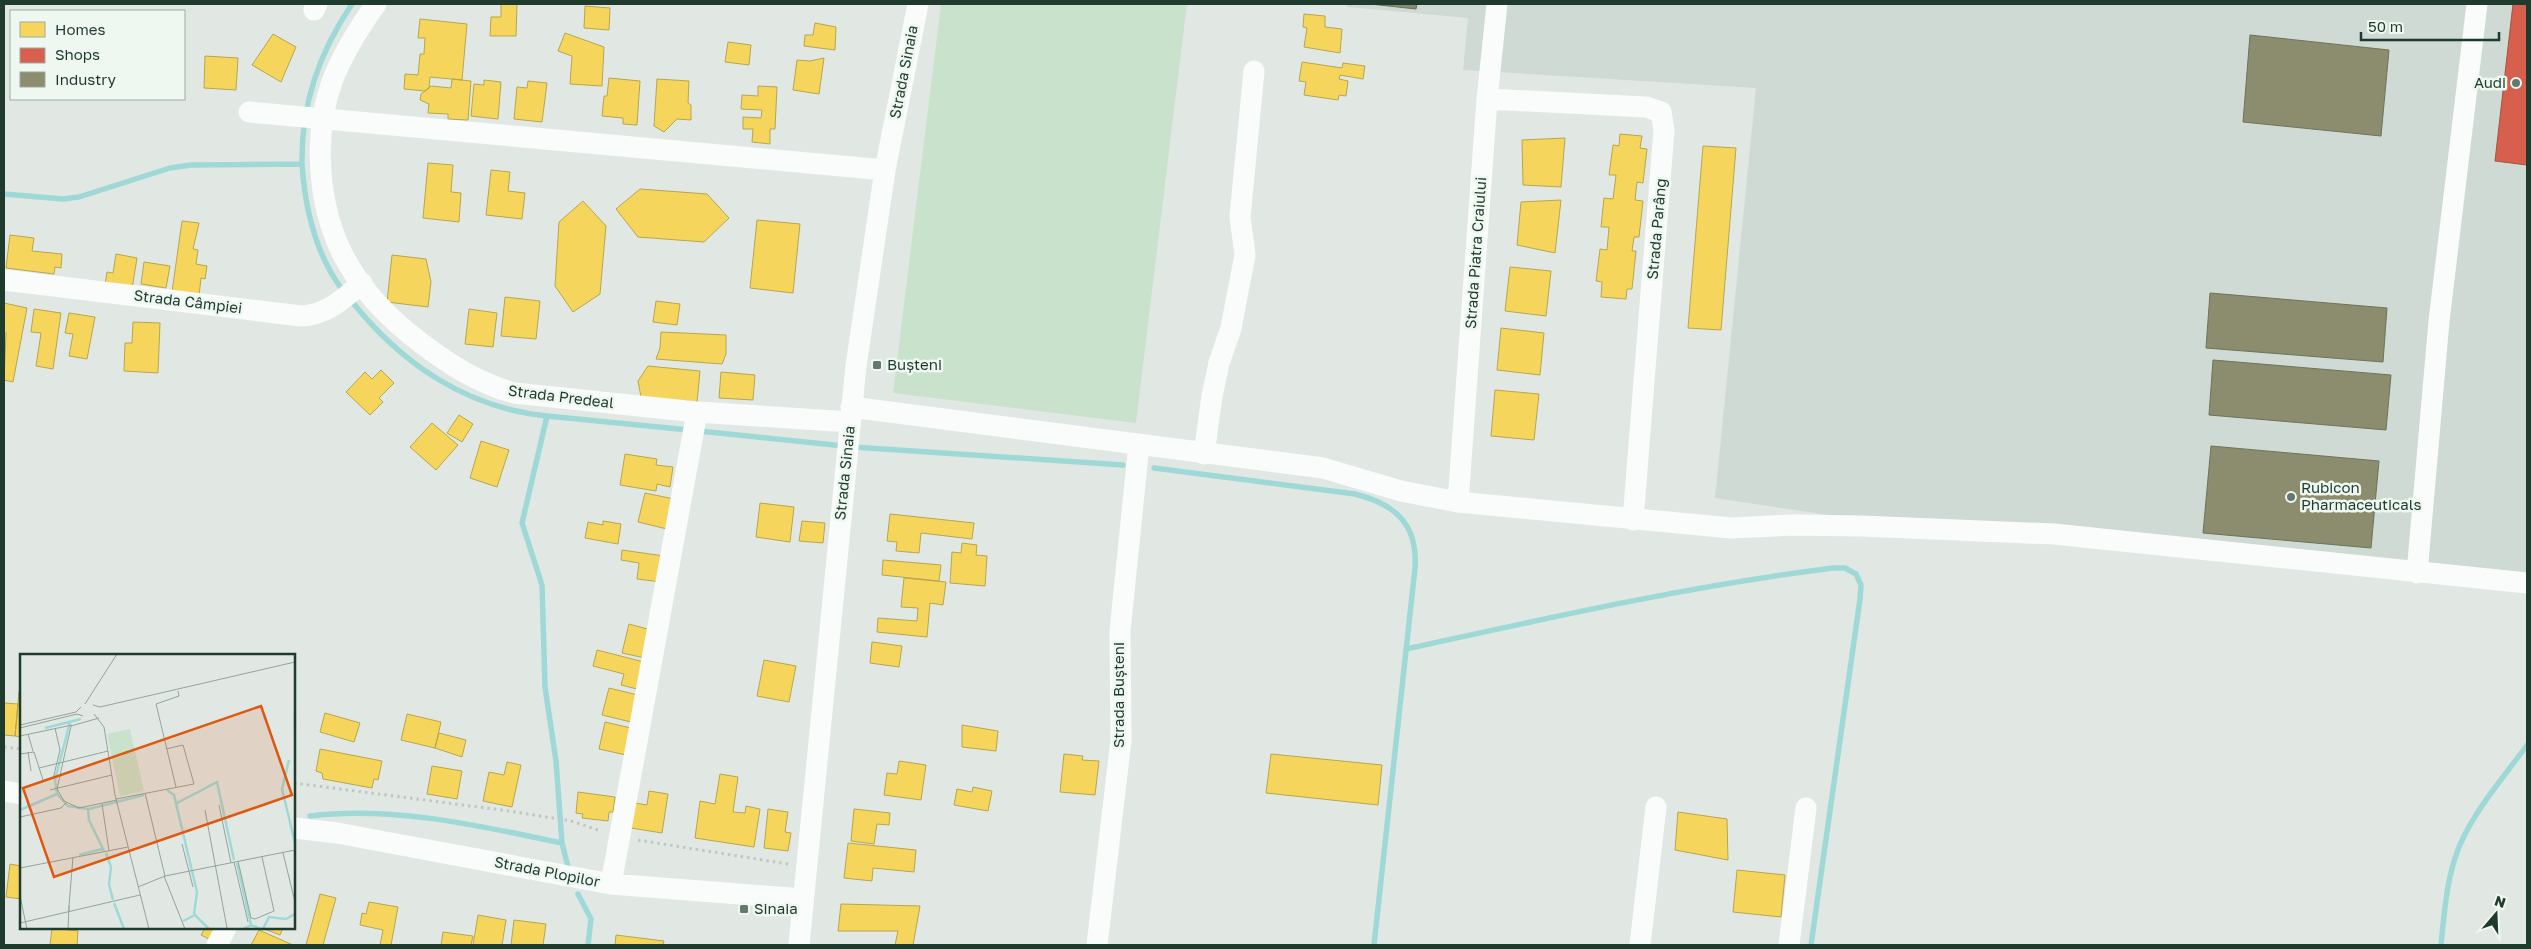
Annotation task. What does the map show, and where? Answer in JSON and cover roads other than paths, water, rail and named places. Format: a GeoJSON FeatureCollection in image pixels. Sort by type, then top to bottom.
{"type":"FeatureCollection","features":[{"type":"Feature","properties":{"kind":"street","name":"Strada Predeal"},"geometry":{"type":"LineString","coordinates":[[376,4],[355,35],[339,65],[330,88],[310,118],[322,170],[329,214],[342,252],[352,291],[388,315],[409,335],[452,366],[490,385],[532,396],[696,416],[850,422],[1139,444],[1204,454],[1323,468],[1401,491],[1458,502],[1633,520],[1732,528],[1842,526],[2054,534],[2527,583]]}},
{"type":"Feature","properties":{"kind":"street","name":"Strada Sinaia"},"geometry":{"type":"LineString","coordinates":[[799,945],[850,422],[886,170],[918,4]]}},
{"type":"Feature","properties":{"kind":"street","name":"Strada Piatra Craiului"},"geometry":{"type":"LineString","coordinates":[[1458,502],[1486,99],[1497,4]]}},
{"type":"Feature","properties":{"kind":"street"},"geometry":{"type":"LineString","coordinates":[[2418,572],[2439,321],[2477,4]]}},
{"type":"Feature","properties":{"kind":"street"},"geometry":{"type":"LineString","coordinates":[[1204,454],[1212,396],[1219,363],[1231,328],[1245,255],[1240,217],[1254,71]]}},
{"type":"Feature","properties":{"kind":"street","name":"Strada Parâng"},"geometry":{"type":"LineString","coordinates":[[1486,99],[1646,107],[1660,112],[1663,120],[1633,520]]}},
{"type":"Feature","properties":{"kind":"street"},"geometry":{"type":"LineString","coordinates":[[249,112],[886,170]]}},
{"type":"Feature","properties":{"kind":"street","name":"Strada Câmpiei"},"geometry":{"type":"LineString","coordinates":[[4,280],[301,316],[318,314],[352,291]]}},
{"type":"Feature","properties":{"kind":"street"},"geometry":{"type":"LineString","coordinates":[[611,884],[696,416]]}},
{"type":"Feature","properties":{"kind":"street","name":"Strada Bușteni"},"geometry":{"type":"LineString","coordinates":[[1097,945],[1121,740],[1120,631],[1139,444]]}},
{"type":"Feature","properties":{"kind":"street"},"geometry":{"type":"LineString","coordinates":[[4,791],[20,794]]}},
{"type":"Feature","properties":{"kind":"street"},"geometry":{"type":"LineString","coordinates":[[1640,945],[1656,807]]}},
{"type":"Feature","properties":{"kind":"street"},"geometry":{"type":"LineString","coordinates":[[1789,945],[1806,808]]}},
{"type":"Feature","properties":{"kind":"street","name":"Strada Plopilor"},"geometry":{"type":"LineString","coordinates":[[295,828],[337,833],[611,884],[803,899]]}},
{"type":"Feature","properties":{"kind":"street"},"geometry":{"type":"LineString","coordinates":[[217,945],[225,929]]}},
{"type":"Feature","properties":{"kind":"waterway"},"geometry":{"type":"LineString","coordinates":[[302,164],[305,121],[314,80],[330,41],[352,4]]}},
{"type":"Feature","properties":{"kind":"waterway"},"geometry":{"type":"LineString","coordinates":[[4,194],[63,199],[79,197],[170,168],[191,165],[302,164],[309,215],[319,248],[334,278],[344,292]]}},
{"type":"Feature","properties":{"kind":"waterway"},"geometry":{"type":"LineString","coordinates":[[350,299],[390,343],[413,362],[437,378],[462,392],[489,403],[517,411],[547,416],[522,523],[542,585],[545,687],[556,761],[562,843],[568,867]]}},
{"type":"Feature","properties":{"kind":"waterway"},"geometry":{"type":"LineString","coordinates":[[547,416],[689,430]]}},
{"type":"Feature","properties":{"kind":"waterway"},"geometry":{"type":"LineString","coordinates":[[699,431],[844,446]]}},
{"type":"Feature","properties":{"kind":"waterway"},"geometry":{"type":"LineString","coordinates":[[853,447],[1123,465]]}},
{"type":"Feature","properties":{"kind":"waterway"},"geometry":{"type":"LineString","coordinates":[[1154,468],[1355,494],[1369,498],[1392,510],[1408,528],[1413,539],[1415,568],[1374,945]]}},
{"type":"Feature","properties":{"kind":"waterway"},"geometry":{"type":"LineString","coordinates":[[1406,649],[1672,593],[1779,575],[1833,568],[1845,568],[1856,574],[1861,585],[1860,599],[1811,945]]}},
{"type":"Feature","properties":{"kind":"waterway"},"geometry":{"type":"LineString","coordinates":[[2441,945],[2449,879],[2461,843],[2486,799],[2527,745]]}},
{"type":"Feature","properties":{"kind":"waterway"},"geometry":{"type":"LineString","coordinates":[[310,816],[374,814],[437,819],[562,843]]}},
{"type":"Feature","properties":{"kind":"waterway"},"geometry":{"type":"LineString","coordinates":[[578,894],[591,919],[588,945]]}},
{"type":"Feature","properties":{"kind":"place","name":"Audi"},"geometry":{"type":"Point","coordinates":[2516,83]}},
{"type":"Feature","properties":{"kind":"place","name":"Bușteni"},"geometry":{"type":"Point","coordinates":[877,365]}},
{"type":"Feature","properties":{"kind":"place","name":"Rubicon Pharmaceuticals"},"geometry":{"type":"Point","coordinates":[2291,497]}},
{"type":"Feature","properties":{"kind":"place","name":"Sinaia"},"geometry":{"type":"Point","coordinates":[744,909]}}]}
